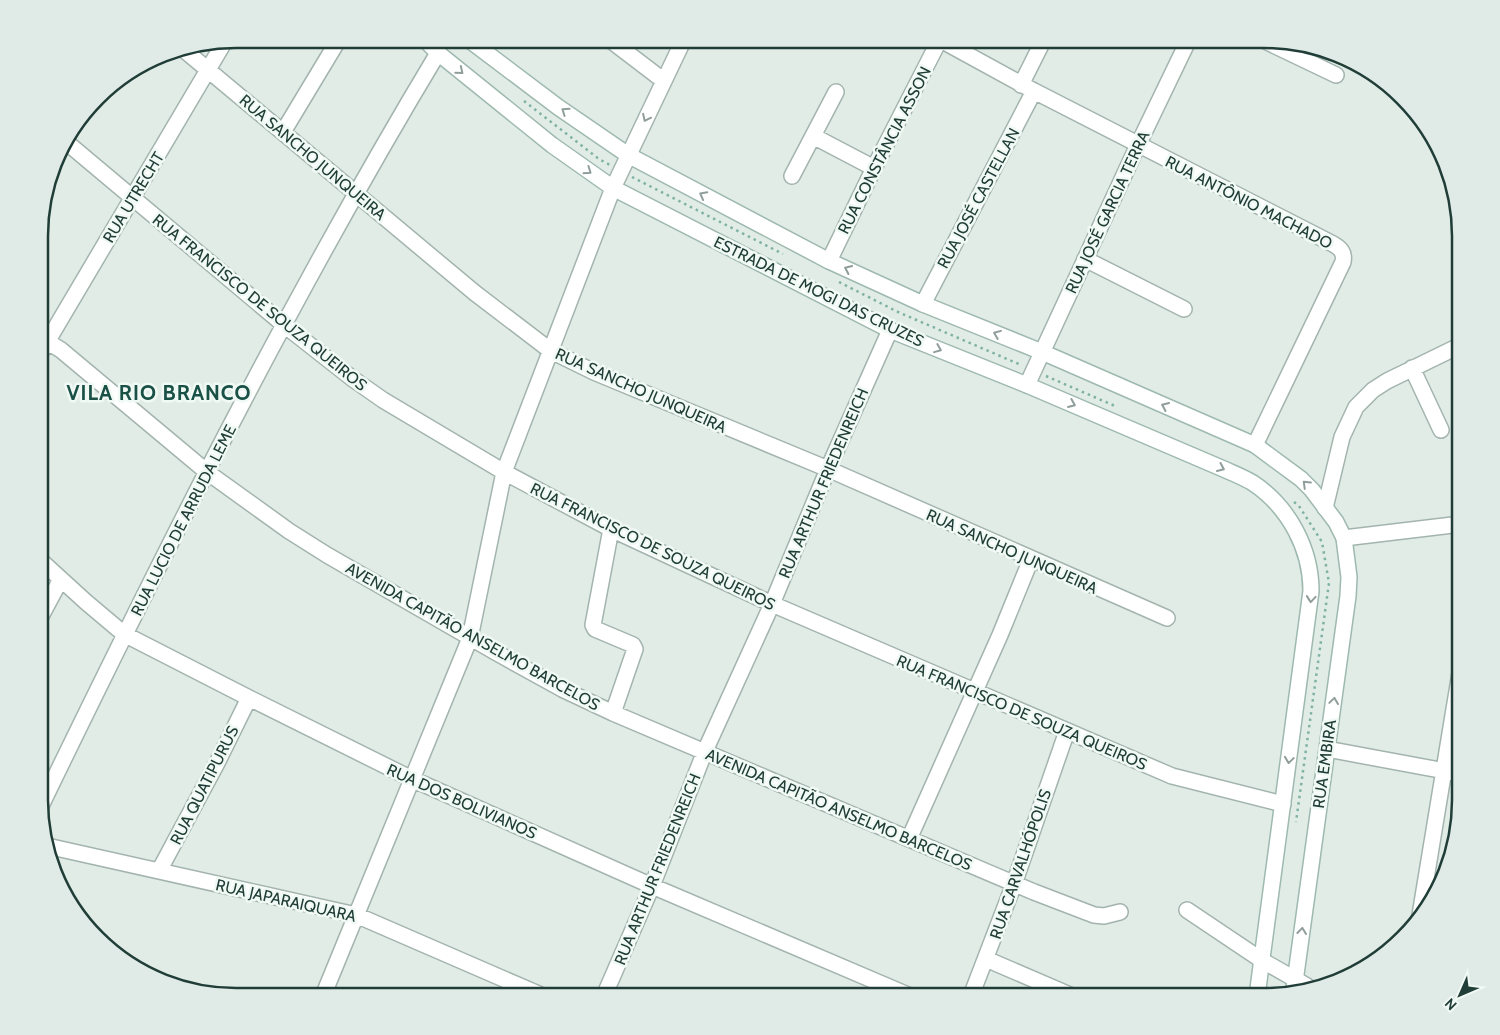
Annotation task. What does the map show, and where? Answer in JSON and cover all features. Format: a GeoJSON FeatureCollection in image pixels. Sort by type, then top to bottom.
{"type":"FeatureCollection","features":[{"type":"Feature","properties":{"kind":"street","name":"RUA UTRECHT"},"geometry":{"type":"LineString","coordinates":[[48,332],[133,197],[221,48]]}},
{"type":"Feature","properties":{"kind":"street"},"geometry":{"type":"LineString","coordinates":[[283,132],[334,48]]}},
{"type":"Feature","properties":{"kind":"street","name":"ESTRADA DE MOGI DAS CRUZES"},"geometry":{"type":"LineString","coordinates":[[433,48],[552,145],[612,188],[890,330],[1027,385],[1199,458],[1253,483],[1274,501],[1291,522],[1306,551],[1311,574],[1310,610],[1290,806]]}},
{"type":"Feature","properties":{"kind":"street","name":"ESTRADA DE MOGI DAS CRUZES"},"geometry":{"type":"LineString","coordinates":[[469,48],[628,156],[829,261],[923,304],[1042,352],[1255,445],[1301,479],[1312,490],[1336,522],[1344,538]]}},
{"type":"Feature","properties":{"kind":"street"},"geometry":{"type":"LineString","coordinates":[[621,48],[664,81]]}},
{"type":"Feature","properties":{"kind":"street"},"geometry":{"type":"LineString","coordinates":[[326,988],[470,638],[504,472],[612,188],[680,48]]}},
{"type":"Feature","properties":{"kind":"street","name":"RUA CONSTÂNCIA ASSON"},"geometry":{"type":"LineString","coordinates":[[829,261],[934,48]]}},
{"type":"Feature","properties":{"kind":"street","name":"RUA ANTÔNIO MACHADO"},"geometry":{"type":"LineString","coordinates":[[955,48],[1027,88],[1339,248],[1344,256],[1339,270],[1255,445]]}},
{"type":"Feature","properties":{"kind":"street","name":"RUA JOSÉ CASTELLAN"},"geometry":{"type":"LineString","coordinates":[[923,304],[1027,88],[1041,48]]}},
{"type":"Feature","properties":{"kind":"street","name":"RUA JOSÉ GARCIA TERRA"},"geometry":{"type":"LineString","coordinates":[[1027,385],[1185,48]]}},
{"type":"Feature","properties":{"kind":"street"},"geometry":{"type":"LineString","coordinates":[[1280,48],[1336,75]]}},
{"type":"Feature","properties":{"kind":"street","name":"RUA LUCIO DE ARRUDA LEME"},"geometry":{"type":"LineString","coordinates":[[48,791],[124,634],[283,324],[356,193],[438,53]]}},
{"type":"Feature","properties":{"kind":"street","name":"RUA SANCHO JUNQUEIRA"},"geometry":{"type":"LineString","coordinates":[[189,54],[488,303],[551,352],[594,372],[828,469],[1167,618]]}},
{"type":"Feature","properties":{"kind":"street"},"geometry":{"type":"LineString","coordinates":[[792,176],[836,92]]}},
{"type":"Feature","properties":{"kind":"street"},"geometry":{"type":"LineString","coordinates":[[813,136],[874,168]]}},
{"type":"Feature","properties":{"kind":"street","name":"RUA FRANCISCO DE SOUZA QUEIROS"},"geometry":{"type":"LineString","coordinates":[[71,145],[283,324],[364,388],[504,472],[611,529],[772,604],[1172,776],[1290,806]]}},
{"type":"Feature","properties":{"kind":"street"},"geometry":{"type":"LineString","coordinates":[[1085,259],[1184,309]]}},
{"type":"Feature","properties":{"kind":"street","name":"RUA ARTHUR FRIEDENREICH"},"geometry":{"type":"LineString","coordinates":[[607,988],[652,886],[705,751],[772,604],[828,469],[890,330]]}},
{"type":"Feature","properties":{"kind":"street","name":"AVENIDA CAPITÃO ANSELMO BARCELOS"},"geometry":{"type":"LineString","coordinates":[[48,341],[207,472],[289,531],[470,638],[562,689],[1014,884],[1086,913],[1104,916],[1120,912]]}},
{"type":"Feature","properties":{"kind":"street"},"geometry":{"type":"LineString","coordinates":[[1325,508],[1342,437],[1356,407],[1373,390],[1412,368],[1452,349]]}},
{"type":"Feature","properties":{"kind":"street"},"geometry":{"type":"LineString","coordinates":[[1412,368],[1441,430]]}},
{"type":"Feature","properties":{"kind":"street"},"geometry":{"type":"LineString","coordinates":[[1344,538],[1452,525]]}},
{"type":"Feature","properties":{"kind":"street"},"geometry":{"type":"LineString","coordinates":[[611,529],[593,626],[595,629],[632,645],[635,649],[614,713]]}},
{"type":"Feature","properties":{"kind":"street","name":"RUA EMBIRA"},"geometry":{"type":"LineString","coordinates":[[1299,984],[1318,811],[1348,596],[1344,538]]}},
{"type":"Feature","properties":{"kind":"street"},"geometry":{"type":"LineString","coordinates":[[909,839],[1000,635],[1031,559]]}},
{"type":"Feature","properties":{"kind":"street","name":"RUA DOS BOLIVIANOS"},"geometry":{"type":"LineString","coordinates":[[48,567],[124,634],[249,698],[412,779],[652,886],[891,988]]}},
{"type":"Feature","properties":{"kind":"street"},"geometry":{"type":"LineString","coordinates":[[48,603],[61,579]]}},
{"type":"Feature","properties":{"kind":"street","name":"RUA QUATIPURUS"},"geometry":{"type":"LineString","coordinates":[[159,871],[217,763],[249,698]]}},
{"type":"Feature","properties":{"kind":"street"},"geometry":{"type":"LineString","coordinates":[[1422,902],[1452,723]]}},
{"type":"Feature","properties":{"kind":"street","name":"RUA CARVALHÓPOLIS"},"geometry":{"type":"LineString","coordinates":[[973,988],[1014,884],[1067,731]]}},
{"type":"Feature","properties":{"kind":"street"},"geometry":{"type":"LineString","coordinates":[[1326,749],[1452,773]]}},
{"type":"Feature","properties":{"kind":"street"},"geometry":{"type":"LineString","coordinates":[[1258,988],[1290,806]]}},
{"type":"Feature","properties":{"kind":"street","name":"RUA JAPARAIQUARA"},"geometry":{"type":"LineString","coordinates":[[54,848],[356,915],[525,988]]}},
{"type":"Feature","properties":{"kind":"street"},"geometry":{"type":"LineString","coordinates":[[1187,910],[1298,984]]}},
{"type":"Feature","properties":{"kind":"street"},"geometry":{"type":"LineString","coordinates":[[986,959],[1053,988]]}},
{"type":"Feature","properties":{"kind":"path"},"geometry":{"type":"LineString","coordinates":[[522,99],[599,159],[784,254]]}},
{"type":"Feature","properties":{"kind":"path"},"geometry":{"type":"LineString","coordinates":[[837,281],[898,312],[1120,408]]}},
{"type":"Feature","properties":{"kind":"path"},"geometry":{"type":"LineString","coordinates":[[1293,500],[1299,506],[1322,542],[1329,583],[1290,806],[1295,826]]}},
{"type":"Feature","properties":{"kind":"path"},"geometry":{"type":"LineString","coordinates":[[1290,806],[1318,811]]}},
{"type":"Feature","properties":{"kind":"district","name":"VILA RIO BRANCO"},"geometry":{"type":"Point","coordinates":[159,393]}}]}
